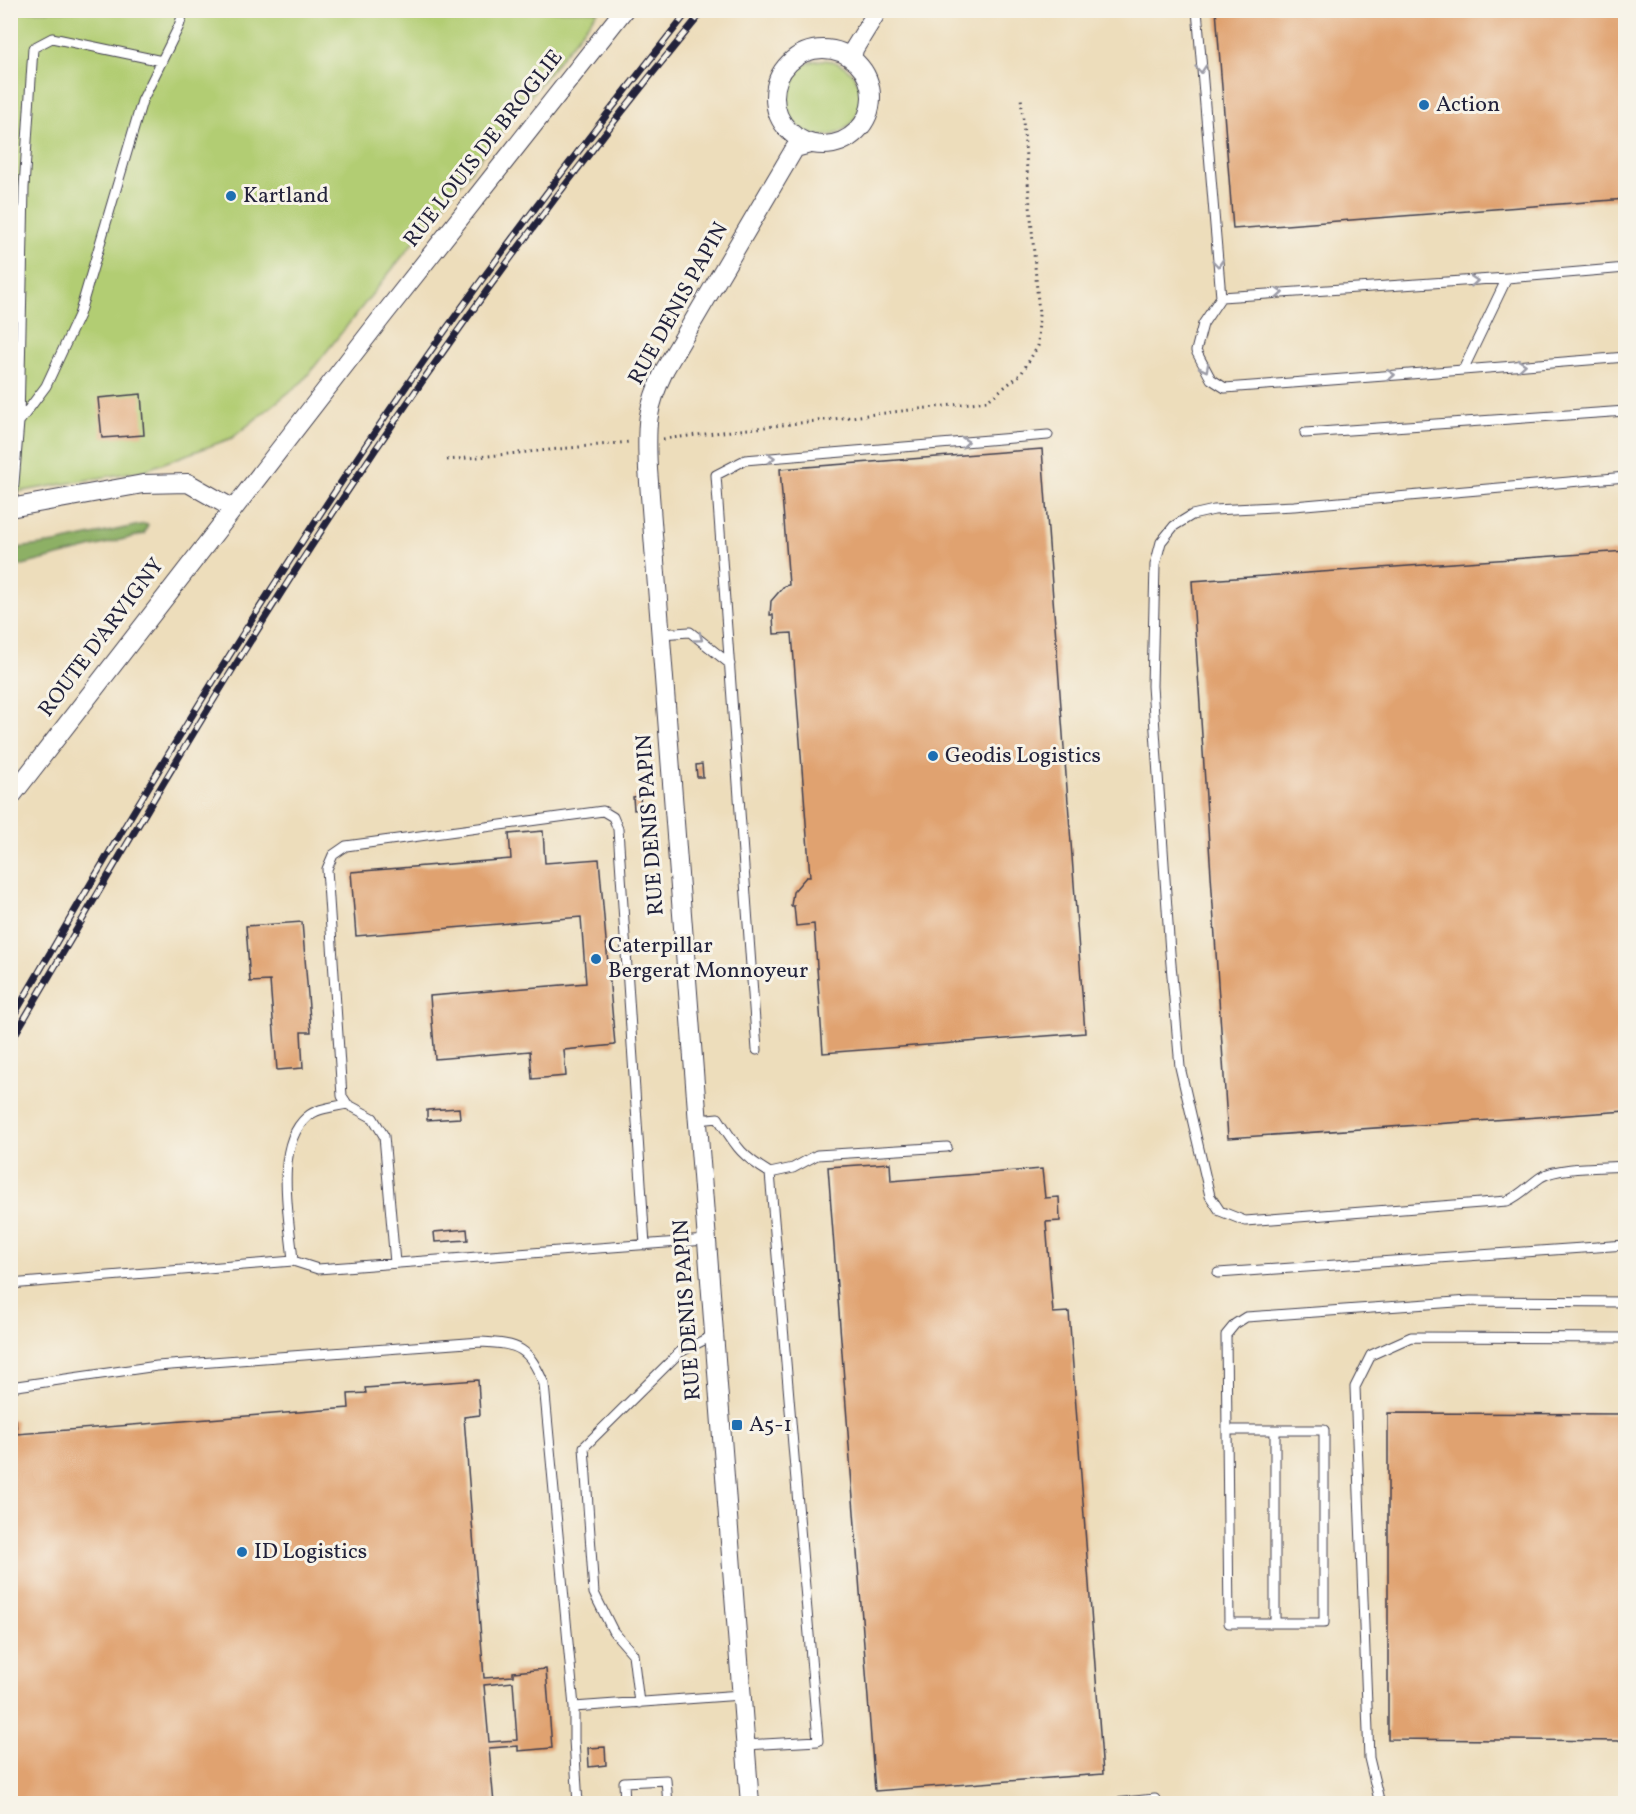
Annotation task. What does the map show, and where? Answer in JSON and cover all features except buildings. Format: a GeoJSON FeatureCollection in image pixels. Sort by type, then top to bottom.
{"type":"FeatureCollection","features":[{"type":"Feature","properties":{"kind":"street","name":"RUE LOUIS DE BROGLIE"},"geometry":{"type":"LineString","coordinates":[[232,508],[624,10]]}},
{"type":"Feature","properties":{"kind":"street"},"geometry":{"type":"LineString","coordinates":[[852,59],[854,49],[878,10]]}},
{"type":"Feature","properties":{"kind":"street"},"geometry":{"type":"LineString","coordinates":[[823,49],[838,52],[852,59],[862,69],[869,82],[871,97],[869,112],[862,125],[852,136],[839,143],[810,144],[797,137],[786,127],[778,114],[776,99],[781,77],[795,59],[808,52],[823,49]]}},
{"type":"Feature","properties":{"kind":"street","name":"RUE DENIS PAPIN"},"geometry":{"type":"LineString","coordinates":[[750,1803],[660,634],[647,420],[653,396],[665,369],[795,148],[810,144]]}},
{"type":"Feature","properties":{"kind":"street"},"geometry":{"type":"LineString","coordinates":[[11,508],[143,484],[188,483],[232,508]]}},
{"type":"Feature","properties":{"kind":"street","name":"ROUTE D'ARVIGNY"},"geometry":{"type":"LineString","coordinates":[[10,798],[232,508]]}},
{"type":"Feature","properties":{"kind":"lane"},"geometry":{"type":"LineString","coordinates":[[19,422],[46,386],[79,315],[142,101],[179,26],[184,10]]}},
{"type":"Feature","properties":{"kind":"lane"},"geometry":{"type":"LineString","coordinates":[[1197,10],[1221,297],[1203,324],[1197,351],[1211,379],[1225,388],[1626,357]]}},
{"type":"Feature","properties":{"kind":"lane"},"geometry":{"type":"LineString","coordinates":[[11,508],[19,422],[24,188],[33,48],[52,38],[162,61]]}},
{"type":"Feature","properties":{"kind":"lane"},"geometry":{"type":"LineString","coordinates":[[1221,297],[1626,268]]}},
{"type":"Feature","properties":{"kind":"lane"},"geometry":{"type":"LineString","coordinates":[[1463,370],[1507,278]]}},
{"type":"Feature","properties":{"kind":"lane"},"geometry":{"type":"LineString","coordinates":[[1305,433],[1626,411]]}},
{"type":"Feature","properties":{"kind":"lane"},"geometry":{"type":"LineString","coordinates":[[757,1050],[716,475],[745,460],[1048,435]]}},
{"type":"Feature","properties":{"kind":"lane"},"geometry":{"type":"LineString","coordinates":[[1626,477],[1294,506],[1214,510],[1192,515],[1174,526],[1161,542],[1155,565],[1152,686],[1180,1067],[1210,1196],[1220,1212],[1245,1221],[1507,1202],[1518,1197],[1542,1176],[1556,1171],[1626,1166]]}},
{"type":"Feature","properties":{"kind":"lane"},"geometry":{"type":"LineString","coordinates":[[660,634],[690,632],[730,663]]}},
{"type":"Feature","properties":{"kind":"lane"},"geometry":{"type":"LineString","coordinates":[[395,1263],[384,1136],[373,1118],[346,1104],[342,1096],[327,869],[333,855],[346,846],[603,811],[613,817],[618,829],[645,1245]]}},
{"type":"Feature","properties":{"kind":"lane"},"geometry":{"type":"LineString","coordinates":[[293,1261],[285,1168],[295,1130],[308,1115],[321,1109],[346,1104]]}},
{"type":"Feature","properties":{"kind":"lane"},"geometry":{"type":"LineString","coordinates":[[698,1120],[718,1118],[739,1151],[770,1173],[793,1168],[817,1155],[947,1147]]}},
{"type":"Feature","properties":{"kind":"lane"},"geometry":{"type":"LineString","coordinates":[[745,1745],[818,1741],[770,1173]]}},
{"type":"Feature","properties":{"kind":"lane"},"geometry":{"type":"LineString","coordinates":[[10,1284],[293,1261],[318,1269],[706,1240]]}},
{"type":"Feature","properties":{"kind":"lane"},"geometry":{"type":"LineString","coordinates":[[1218,1273],[1626,1245]]}},
{"type":"Feature","properties":{"kind":"lane"},"geometry":{"type":"LineString","coordinates":[[1227,1430],[1324,1430],[1324,1623],[1229,1623],[1226,1335],[1235,1324],[1246,1317],[1470,1301],[1626,1302]]}},
{"type":"Feature","properties":{"kind":"lane"},"geometry":{"type":"LineString","coordinates":[[639,1703],[633,1654],[613,1631],[594,1593],[584,1447],[680,1352],[714,1335]]}},
{"type":"Feature","properties":{"kind":"lane"},"geometry":{"type":"LineString","coordinates":[[1380,1803],[1369,1758],[1355,1387],[1371,1355],[1411,1337],[1626,1338]]}},
{"type":"Feature","properties":{"kind":"lane"},"geometry":{"type":"LineString","coordinates":[[10,1387],[157,1365],[481,1342],[507,1344],[526,1352],[537,1366],[544,1384],[574,1707],[578,1803]]}},
{"type":"Feature","properties":{"kind":"lane"},"geometry":{"type":"LineString","coordinates":[[1275,1430],[1275,1623]]}},
{"type":"Feature","properties":{"kind":"lane"},"geometry":{"type":"LineString","coordinates":[[574,1707],[741,1695]]}},
{"type":"Feature","properties":{"kind":"lane"},"geometry":{"type":"LineString","coordinates":[[626,1803],[624,1782],[666,1780],[668,1803]]}},
{"type":"Feature","properties":{"kind":"lane"},"geometry":{"type":"LineString","coordinates":[[1104,1803],[1155,1799]]}},
{"type":"Feature","properties":{"kind":"path"},"geometry":{"type":"LineString","coordinates":[[447,460],[647,441],[987,401],[1021,374],[1038,346],[1039,314],[1021,97]]}},
{"type":"Feature","properties":{"kind":"green space","name":"Kartland"},"geometry":{"type":"Polygon","coordinates":[[[10,11],[598,11],[303,381],[232,438],[145,470],[11,493],[10,11]]]}},
{"type":"Feature","properties":{"kind":"green space"},"geometry":{"type":"Polygon","coordinates":[[[823,60],[838,63],[850,71],[858,83],[861,98],[858,113],[850,125],[838,133],[823,136],[808,133],[796,125],[788,113],[785,98],[788,83],[796,71],[808,63],[823,60]]]}},
{"type":"Feature","properties":{"kind":"green space"},"geometry":{"type":"Polygon","coordinates":[[[148,525],[144,534],[11,568],[11,549],[55,543],[148,525]]]}},
{"type":"Feature","properties":{"kind":"railway"},"geometry":{"type":"LineString","coordinates":[[10,1022],[206,692],[362,451],[515,234],[689,10]]}},
{"type":"Feature","properties":{"kind":"railway"},"geometry":{"type":"LineString","coordinates":[[10,1043],[203,718],[341,501],[456,333],[516,251],[577,169],[704,10]]}},
{"type":"Feature","properties":{"kind":"place","name":"Action"},"geometry":{"type":"Point","coordinates":[1424,105]}},
{"type":"Feature","properties":{"kind":"place","name":"Kartland"},"geometry":{"type":"Point","coordinates":[231,196]}},
{"type":"Feature","properties":{"kind":"place","name":"Geodis Logistics"},"geometry":{"type":"Point","coordinates":[933,756]}},
{"type":"Feature","properties":{"kind":"place","name":"Caterpillar Bergerat Monnoyeur"},"geometry":{"type":"Point","coordinates":[596,959]}},
{"type":"Feature","properties":{"kind":"place","name":"A5-1"},"geometry":{"type":"Point","coordinates":[737,1425]}},
{"type":"Feature","properties":{"kind":"place","name":"ID Logistics"},"geometry":{"type":"Point","coordinates":[242,1552]}}]}
